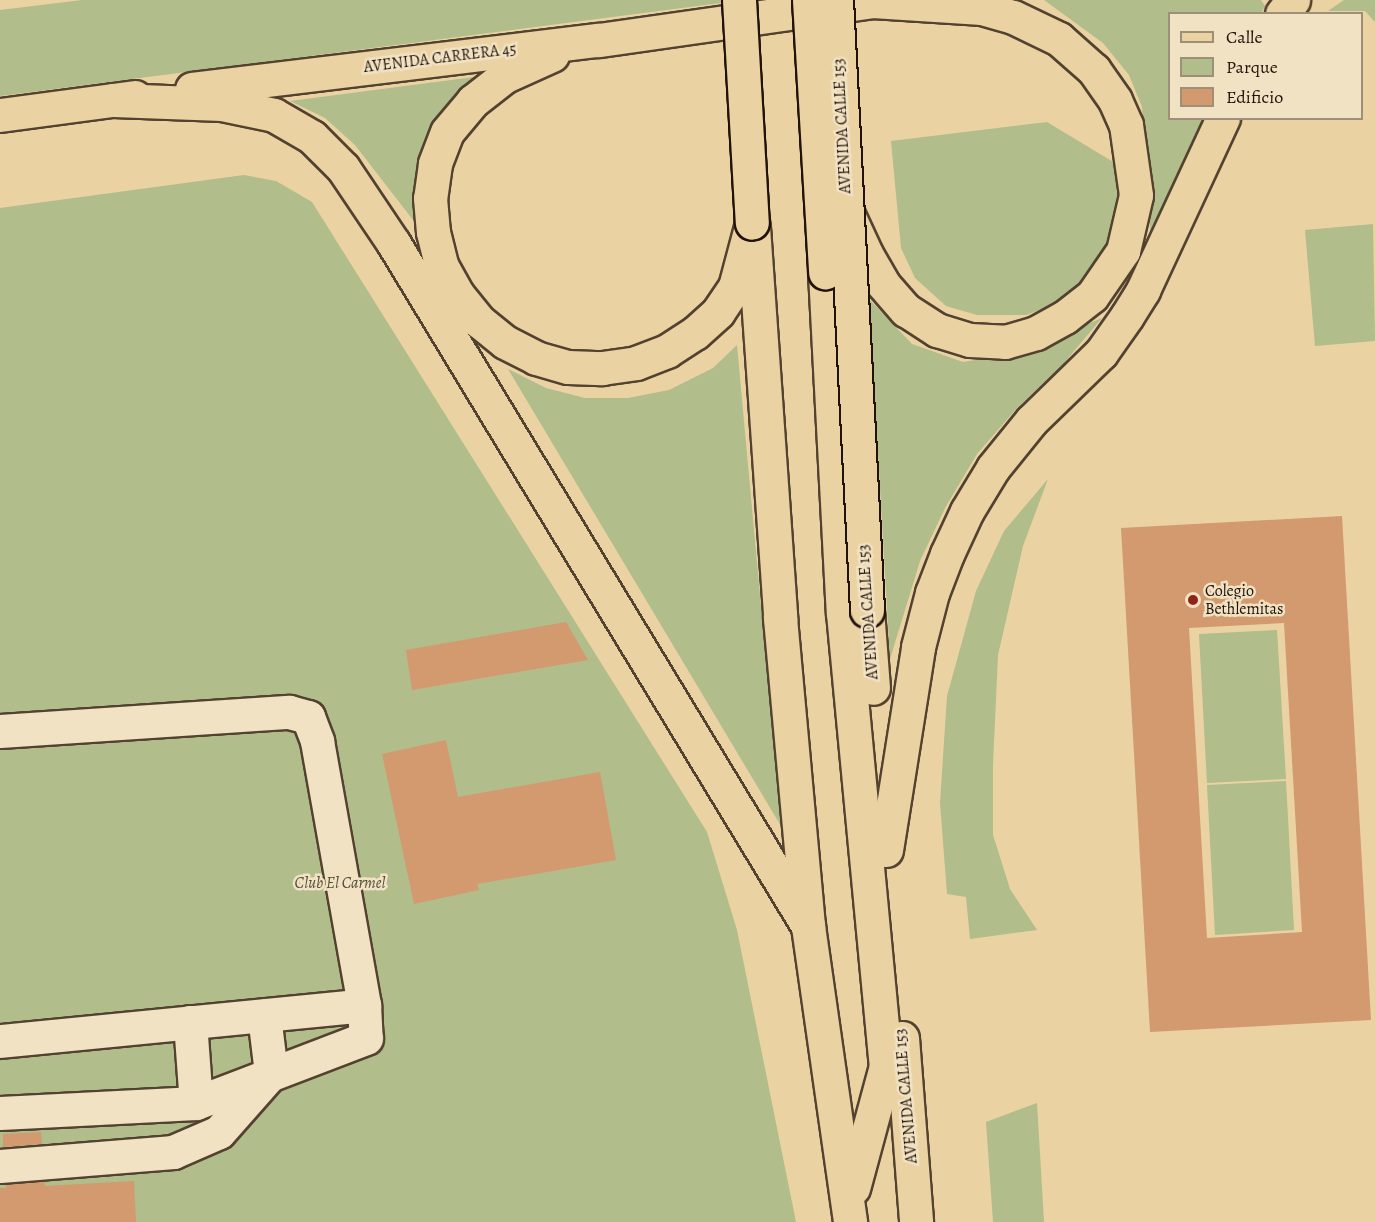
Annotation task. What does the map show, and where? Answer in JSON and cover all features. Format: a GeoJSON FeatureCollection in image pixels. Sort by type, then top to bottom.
{"type":"FeatureCollection","features":[{"type":"Feature","properties":{"kind":"main road","name":"AVENIDA CALLE 153"},"geometry":{"type":"LineString","coordinates":[[739,0],[780,618],[808,926],[850,1212]]}},
{"type":"Feature","properties":{"kind":"main road","name":"AVENIDA CALLE 153"},"geometry":{"type":"LineString","coordinates":[[809,0],[886,1066],[850,1212]]}},
{"type":"Feature","properties":{"kind":"main road","name":"AVENIDA CALLE 153"},"geometry":{"type":"LineString","coordinates":[[836,0],[846,211],[855,612],[886,850],[916,1222]]}},
{"type":"Feature","properties":{"kind":"main road"},"geometry":{"type":"LineString","coordinates":[[1284,12],[1293,0]]}},
{"type":"Feature","properties":{"kind":"main road","name":"AVENIDA CARRERA 45"},"geometry":{"type":"LineString","coordinates":[[0,115],[308,73],[599,39],[876,1],[981,8],[1013,17],[1059,39],[1094,70],[1115,100],[1126,125],[1133,158],[1136,195],[1123,251],[1092,296],[1065,317],[1036,333],[1005,342],[970,340],[937,330],[906,310],[883,284],[846,211]]}},
{"type":"Feature","properties":{"kind":"main road"},"geometry":{"type":"LineString","coordinates":[[599,39],[550,55],[505,76],[473,101],[447,132],[435,164],[430,198],[433,232],[441,265],[457,294],[479,321],[506,342],[536,358],[568,367],[602,368],[636,363],[667,351],[696,333],[718,312],[735,287],[752,223]]}},
{"type":"Feature","properties":{"kind":"main road"},"geometry":{"type":"LineString","coordinates":[[113,100],[222,104],[274,115],[312,137],[343,168],[394,244],[808,926]]}},
{"type":"Feature","properties":{"kind":"main road"},"geometry":{"type":"LineString","coordinates":[[886,850],[918,647],[932,592],[947,554],[967,511],[993,468],[1030,421],[1101,353],[1143,290],[1222,120]]}},
{"type":"Feature","properties":{"kind":"lane"},"geometry":{"type":"LineString","coordinates":[[0,731],[289,712],[308,717],[317,741],[364,1005],[366,1038],[196,1103],[0,1113]]}},
{"type":"Feature","properties":{"kind":"lane"},"geometry":{"type":"LineString","coordinates":[[0,1041],[364,1005]]}},
{"type":"Feature","properties":{"kind":"lane"},"geometry":{"type":"LineString","coordinates":[[0,1166],[173,1152],[197,1144],[219,1132],[271,1073],[264,1015]]}},
{"type":"Feature","properties":{"kind":"lane"},"geometry":{"type":"LineString","coordinates":[[190,1022],[196,1103]]}},
{"type":"Feature","properties":{"kind":"green space"},"geometry":{"type":"Polygon","coordinates":[[[82,0],[744,0],[0,96],[0,10],[82,0]]]}},
{"type":"Feature","properties":{"kind":"green space"},"geometry":{"type":"Polygon","coordinates":[[[1044,0],[1261,0],[1265,6],[1262,12],[1168,12],[1168,120],[1208,120],[1151,242],[1142,107],[1129,75],[1103,43],[1044,0]]]}},
{"type":"Feature","properties":{"kind":"green space"},"geometry":{"type":"Polygon","coordinates":[[[1344,0],[1375,0],[1375,22],[1365,11],[1328,11],[1344,0]]]}},
{"type":"Feature","properties":{"kind":"green space"},"geometry":{"type":"Polygon","coordinates":[[[474,77],[445,106],[426,144],[420,229],[355,145],[325,118],[290,101],[474,77]]]}},
{"type":"Feature","properties":{"kind":"green space"},"geometry":{"type":"Polygon","coordinates":[[[1047,122],[1115,163],[1117,195],[1113,226],[1101,256],[1079,284],[1055,304],[1026,315],[977,315],[946,306],[915,278],[901,248],[891,141],[1047,122]]]}},
{"type":"Feature","properties":{"kind":"green space","name":"Club El Carmel"},"geometry":{"type":"Polygon","coordinates":[[[244,175],[276,181],[312,202],[707,832],[737,930],[796,1222],[0,1222],[0,208],[244,175]]]}},
{"type":"Feature","properties":{"kind":"green space"},"geometry":{"type":"Polygon","coordinates":[[[1373,224],[1375,341],[1315,346],[1305,230],[1373,224]]]}},
{"type":"Feature","properties":{"kind":"green space"},"geometry":{"type":"Polygon","coordinates":[[[869,299],[912,344],[963,362],[1022,352],[1102,318],[1063,364],[1017,408],[977,454],[945,508],[920,561],[890,659],[869,299]]]}},
{"type":"Feature","properties":{"kind":"green space"},"geometry":{"type":"Polygon","coordinates":[[[737,345],[781,826],[508,369],[546,388],[585,398],[628,398],[669,390],[713,368],[737,345]]]}},
{"type":"Feature","properties":{"kind":"green space"},"geometry":{"type":"Polygon","coordinates":[[[1048,479],[1023,546],[998,655],[993,765],[993,835],[1010,889],[1037,930],[970,939],[966,897],[947,894],[940,803],[947,696],[976,591],[1004,531],[1048,479]]]}},
{"type":"Feature","properties":{"kind":"green space"},"geometry":{"type":"Polygon","coordinates":[[[1277,630],[1286,779],[1207,783],[1199,634],[1277,630]]]}},
{"type":"Feature","properties":{"kind":"green space"},"geometry":{"type":"Polygon","coordinates":[[[1286,781],[1294,930],[1215,935],[1207,785],[1286,781]]]}},
{"type":"Feature","properties":{"kind":"green space"},"geometry":{"type":"Polygon","coordinates":[[[1037,1103],[1044,1222],[993,1222],[986,1122],[1037,1103]]]}},
{"type":"Feature","properties":{"kind":"building"},"geometry":{"type":"Polygon","coordinates":[[[1342,516],[1371,1020],[1150,1032],[1121,528],[1342,516]],[[1284,623],[1189,628],[1207,938],[1302,932],[1284,623]]]}},
{"type":"Feature","properties":{"kind":"building"},"geometry":{"type":"Polygon","coordinates":[[[566,622],[588,660],[412,690],[406,650],[566,622]]]}},
{"type":"Feature","properties":{"kind":"building"},"geometry":{"type":"Polygon","coordinates":[[[446,740],[458,797],[600,772],[616,860],[477,884],[479,890],[414,904],[382,754],[446,740]]]}},
{"type":"Feature","properties":{"kind":"building"},"geometry":{"type":"Polygon","coordinates":[[[41,1132],[42,1144],[3,1147],[3,1134],[41,1132]]]}},
{"type":"Feature","properties":{"kind":"building"},"geometry":{"type":"Polygon","coordinates":[[[44,1181],[45,1186],[134,1181],[136,1222],[0,1222],[0,1188],[6,1188],[6,1184],[44,1181]]]}},
{"type":"Feature","properties":{"kind":"place","name":"Colegio Bethlemitas"},"geometry":{"type":"Point","coordinates":[1193,600]}}]}
